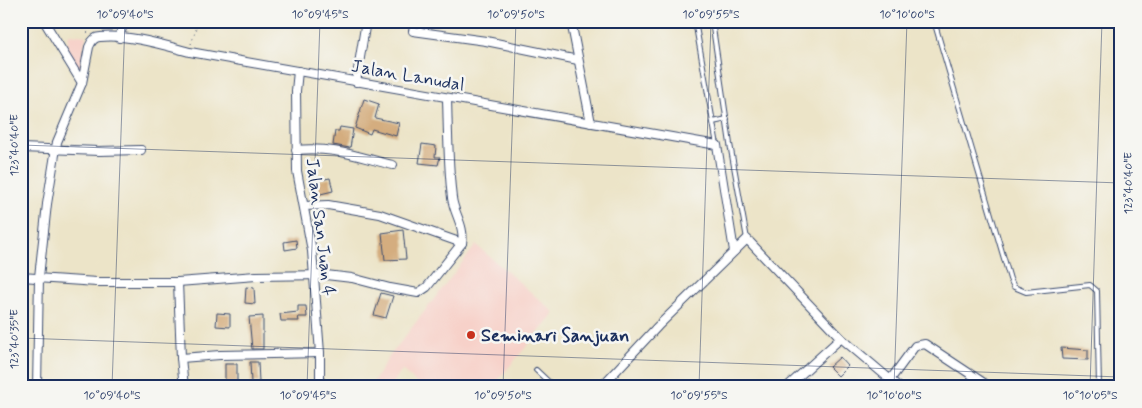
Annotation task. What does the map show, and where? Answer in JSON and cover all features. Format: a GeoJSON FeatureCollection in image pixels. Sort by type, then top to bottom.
{"type":"FeatureCollection","features":[{"type":"Feature","properties":{"kind":"street"},"geometry":{"type":"LineString","coordinates":[[44,21],[82,83]]}},
{"type":"Feature","properties":{"kind":"street"},"geometry":{"type":"LineString","coordinates":[[120,38],[124,21]]}},
{"type":"Feature","properties":{"kind":"street"},"geometry":{"type":"LineString","coordinates":[[356,82],[366,21]]}},
{"type":"Feature","properties":{"kind":"street"},"geometry":{"type":"LineString","coordinates":[[571,21],[591,123]]}},
{"type":"Feature","properties":{"kind":"street"},"geometry":{"type":"LineString","coordinates":[[413,31],[486,41],[578,60]]}},
{"type":"Feature","properties":{"kind":"street","name":"Jalan Lanudal"},"geometry":{"type":"LineString","coordinates":[[94,39],[98,36],[150,43],[356,82],[717,145]]}},
{"type":"Feature","properties":{"kind":"street"},"geometry":{"type":"LineString","coordinates":[[36,387],[39,277],[47,204],[58,138],[82,83],[89,46],[94,39]]}},
{"type":"Feature","properties":{"kind":"street","name":"Jalan San Juan 4"},"geometry":{"type":"LineString","coordinates":[[298,71],[296,91],[297,171],[315,275],[320,353],[320,387]]}},
{"type":"Feature","properties":{"kind":"street"},"geometry":{"type":"LineString","coordinates":[[21,277],[97,282],[178,282],[218,278],[315,275],[352,278],[418,293],[427,287],[462,242],[463,228],[452,200],[447,98]]}},
{"type":"Feature","properties":{"kind":"street"},"geometry":{"type":"LineString","coordinates":[[717,145],[734,252]]}},
{"type":"Feature","properties":{"kind":"street"},"geometry":{"type":"LineString","coordinates":[[21,148],[141,150]]}},
{"type":"Feature","properties":{"kind":"street"},"geometry":{"type":"LineString","coordinates":[[296,150],[312,148],[332,150],[393,165]]}},
{"type":"Feature","properties":{"kind":"street"},"geometry":{"type":"LineString","coordinates":[[304,206],[328,205],[380,214],[462,242]]}},
{"type":"Feature","properties":{"kind":"street"},"geometry":{"type":"LineString","coordinates":[[601,387],[658,326],[747,239],[841,338],[899,387]]}},
{"type":"Feature","properties":{"kind":"street"},"geometry":{"type":"LineString","coordinates":[[178,282],[184,387]]}},
{"type":"Feature","properties":{"kind":"street"},"geometry":{"type":"LineString","coordinates":[[788,387],[841,338]]}},
{"type":"Feature","properties":{"kind":"street"},"geometry":{"type":"LineString","coordinates":[[890,380],[915,346],[925,344],[990,387]]}},
{"type":"Feature","properties":{"kind":"street"},"geometry":{"type":"LineString","coordinates":[[181,358],[320,353]]}},
{"type":"Feature","properties":{"kind":"street"},"geometry":{"type":"LineString","coordinates":[[974,387],[978,379]]}},
{"type":"Feature","properties":{"kind":"lane"},"geometry":{"type":"LineString","coordinates":[[695,21],[717,145]]}},
{"type":"Feature","properties":{"kind":"lane"},"geometry":{"type":"LineString","coordinates":[[712,21],[747,239]]}},
{"type":"Feature","properties":{"kind":"lane"},"geometry":{"type":"LineString","coordinates":[[934,21],[1014,287],[1026,292],[1090,285],[1097,291],[1098,387]]}},
{"type":"Feature","properties":{"kind":"lane"},"geometry":{"type":"LineString","coordinates":[[713,122],[727,119]]}},
{"type":"Feature","properties":{"kind":"lane"},"geometry":{"type":"LineString","coordinates":[[536,370],[554,387]]}},
{"type":"Feature","properties":{"kind":"path"},"geometry":{"type":"LineString","coordinates":[[76,21],[94,39]]}},
{"type":"Feature","properties":{"kind":"path"},"geometry":{"type":"LineString","coordinates":[[190,52],[199,21]]}},
{"type":"Feature","properties":{"kind":"shaded area"},"geometry":{"type":"Polygon","coordinates":[[[69,34],[86,36],[80,69],[75,68],[66,54],[69,34]]]}},
{"type":"Feature","properties":{"kind":"shaded area","name":"Seminari Sanjuan"},"geometry":{"type":"Polygon","coordinates":[[[476,245],[555,313],[492,387],[421,387],[402,370],[390,387],[370,387],[389,357],[476,245]]]}},
{"type":"Feature","properties":{"kind":"building"},"geometry":{"type":"Polygon","coordinates":[[[364,99],[379,104],[375,118],[399,123],[396,136],[372,129],[370,134],[355,128],[364,99]]]}},
{"type":"Feature","properties":{"kind":"building"},"geometry":{"type":"Polygon","coordinates":[[[340,127],[353,129],[350,148],[333,145],[335,131],[339,131],[340,127]]]}},
{"type":"Feature","properties":{"kind":"building"},"geometry":{"type":"Polygon","coordinates":[[[422,144],[436,146],[435,157],[440,157],[438,165],[419,163],[422,144]]]}},
{"type":"Feature","properties":{"kind":"building"},"geometry":{"type":"Polygon","coordinates":[[[330,178],[333,191],[312,196],[310,182],[330,178]]]}},
{"type":"Feature","properties":{"kind":"building"},"geometry":{"type":"Polygon","coordinates":[[[403,230],[406,259],[385,260],[382,233],[403,230]]]}},
{"type":"Feature","properties":{"kind":"building"},"geometry":{"type":"Polygon","coordinates":[[[296,240],[297,248],[285,250],[284,242],[296,240]]]}},
{"type":"Feature","properties":{"kind":"building"},"geometry":{"type":"Polygon","coordinates":[[[246,287],[254,288],[255,304],[245,303],[246,287]]]}},
{"type":"Feature","properties":{"kind":"building"},"geometry":{"type":"Polygon","coordinates":[[[381,293],[393,296],[386,318],[374,315],[381,293]]]}},
{"type":"Feature","properties":{"kind":"building"},"geometry":{"type":"Polygon","coordinates":[[[298,306],[306,306],[307,317],[298,317],[299,321],[281,321],[280,314],[298,312],[298,306]]]}},
{"type":"Feature","properties":{"kind":"building"},"geometry":{"type":"Polygon","coordinates":[[[217,313],[230,314],[230,327],[216,326],[217,313]]]}},
{"type":"Feature","properties":{"kind":"building"},"geometry":{"type":"Polygon","coordinates":[[[263,316],[263,349],[252,349],[249,317],[263,316]]]}},
{"type":"Feature","properties":{"kind":"building"},"geometry":{"type":"Polygon","coordinates":[[[1061,348],[1088,350],[1088,360],[1062,359],[1061,348]]]}},
{"type":"Feature","properties":{"kind":"building"},"geometry":{"type":"Polygon","coordinates":[[[840,357],[848,366],[838,376],[829,367],[840,357]]]}},
{"type":"Feature","properties":{"kind":"building"},"geometry":{"type":"Polygon","coordinates":[[[250,362],[258,362],[259,382],[251,383],[250,362]]]}},
{"type":"Feature","properties":{"kind":"building"},"geometry":{"type":"Polygon","coordinates":[[[225,364],[237,364],[237,385],[225,385],[225,364]]]}},
{"type":"Feature","properties":{"kind":"building"},"geometry":{"type":"Polygon","coordinates":[[[807,378],[818,387],[799,387],[807,378]]]}},
{"type":"Feature","properties":{"kind":"place","name":"Seminari Sanjuan"},"geometry":{"type":"Point","coordinates":[471,335]}}]}
